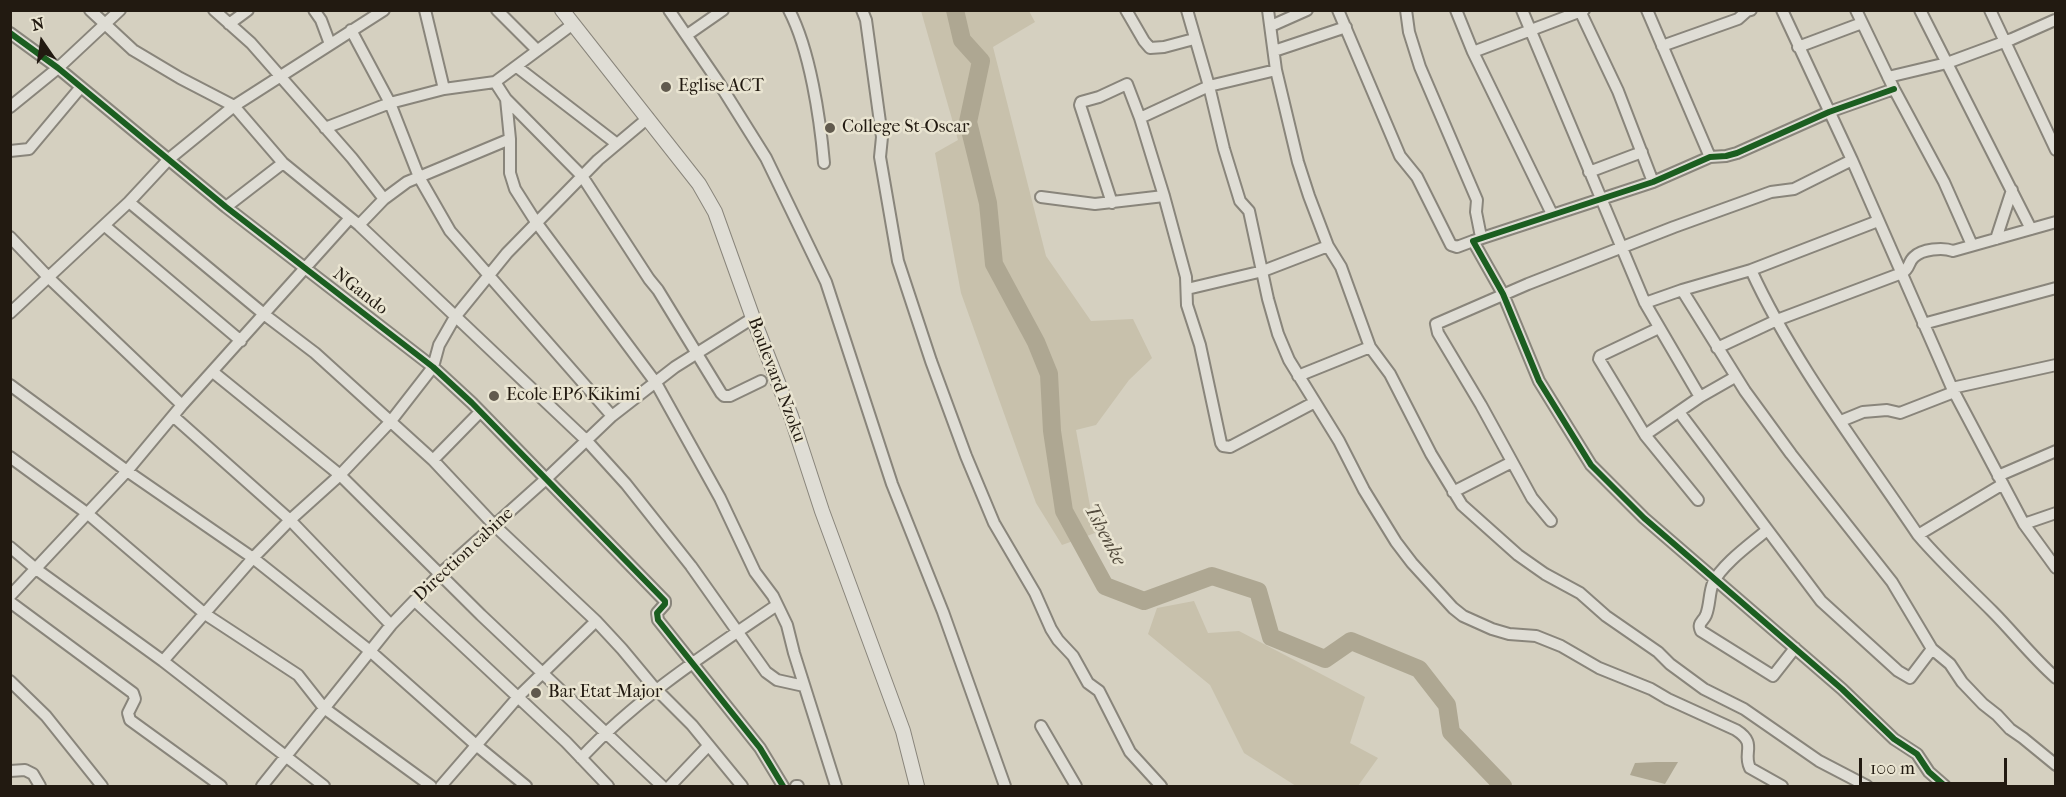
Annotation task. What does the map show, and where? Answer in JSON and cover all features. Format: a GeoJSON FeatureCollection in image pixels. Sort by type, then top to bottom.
{"type":"FeatureCollection","features":[{"type":"Feature","properties":{"kind":"street"},"geometry":{"type":"LineString","coordinates":[[90,10],[133,50],[234,106],[283,163],[360,225],[587,441],[626,484],[691,566],[769,675],[777,680],[804,686]]}},
{"type":"Feature","properties":{"kind":"street"},"geometry":{"type":"LineString","coordinates":[[10,107],[58,68],[120,10]]}},
{"type":"Feature","properties":{"kind":"street"},"geometry":{"type":"LineString","coordinates":[[214,10],[251,44],[352,158],[384,199]]}},
{"type":"Feature","properties":{"kind":"street"},"geometry":{"type":"LineString","coordinates":[[229,24],[248,10]]}},
{"type":"Feature","properties":{"kind":"street"},"geometry":{"type":"LineString","coordinates":[[314,10],[321,20],[330,44]]}},
{"type":"Feature","properties":{"kind":"street"},"geometry":{"type":"LineString","coordinates":[[10,313],[105,226],[169,159],[234,106],[372,14],[384,10]]}},
{"type":"Feature","properties":{"kind":"street"},"geometry":{"type":"LineString","coordinates":[[425,10],[444,89]]}},
{"type":"Feature","properties":{"kind":"street"},"geometry":{"type":"LineString","coordinates":[[496,10],[537,50]]}},
{"type":"Feature","properties":{"kind":"street"},"geometry":{"type":"LineString","coordinates":[[669,10],[766,158],[826,282],[892,484],[943,612],[1005,786]]}},
{"type":"Feature","properties":{"kind":"street"},"geometry":{"type":"LineString","coordinates":[[687,35],[723,10]]}},
{"type":"Feature","properties":{"kind":"street"},"geometry":{"type":"LineString","coordinates":[[789,10],[803,44],[821,128],[824,163]]}},
{"type":"Feature","properties":{"kind":"street"},"geometry":{"type":"LineString","coordinates":[[862,10],[866,20],[882,137],[880,158],[898,261],[966,456],[994,523],[1035,593],[1051,629],[1073,657],[1089,683],[1099,691],[1130,752],[1161,786]]}},
{"type":"Feature","properties":{"kind":"street"},"geometry":{"type":"LineString","coordinates":[[1126,10],[1150,48],[1164,47],[1194,39]]}},
{"type":"Feature","properties":{"kind":"street"},"geometry":{"type":"LineString","coordinates":[[1187,10],[1240,201],[1249,211],[1278,334],[1298,376],[1396,542],[1412,563],[1462,616],[1492,629],[1509,634],[1536,636],[1561,646],[1599,668],[1652,689],[1668,699],[1736,730],[1749,743],[1748,765],[1750,768],[1782,786]]}},
{"type":"Feature","properties":{"kind":"street"},"geometry":{"type":"LineString","coordinates":[[1268,10],[1276,70],[1298,162],[1328,246],[1341,267],[1370,347],[1393,380],[1453,492],[1474,517],[1518,555],[1545,574],[1580,593],[1606,616],[1658,652],[1670,664],[1704,689],[1753,714],[1819,761],[1867,786]]}},
{"type":"Feature","properties":{"kind":"street"},"geometry":{"type":"LineString","coordinates":[[1271,26],[1307,10]]}},
{"type":"Feature","properties":{"kind":"street"},"geometry":{"type":"LineString","coordinates":[[1338,10],[1400,156],[1417,177],[1451,245],[1457,247],[1653,182],[1710,157],[1737,153],[1829,112],[1894,89]]}},
{"type":"Feature","properties":{"kind":"street"},"geometry":{"type":"LineString","coordinates":[[1406,10],[1409,32],[1420,67],[1477,200],[1477,239],[1503,294],[1539,381],[1591,465],[1644,518],[1842,689],[1894,739],[1917,754],[1929,772],[1945,786]]}},
{"type":"Feature","properties":{"kind":"street"},"geometry":{"type":"LineString","coordinates":[[1456,10],[1473,52],[1552,214]]}},
{"type":"Feature","properties":{"kind":"street"},"geometry":{"type":"LineString","coordinates":[[1522,10],[1645,303],[1700,398]]}},
{"type":"Feature","properties":{"kind":"street"},"geometry":{"type":"LineString","coordinates":[[1647,10],[1710,157]]}},
{"type":"Feature","properties":{"kind":"street"},"geometry":{"type":"LineString","coordinates":[[1662,46],[1738,19],[1751,10]]}},
{"type":"Feature","properties":{"kind":"street"},"geometry":{"type":"LineString","coordinates":[[1782,10],[1852,160],[1953,390],[2024,524],[2055,568]]}},
{"type":"Feature","properties":{"kind":"street"},"geometry":{"type":"LineString","coordinates":[[1856,10],[1894,89],[1944,182],[1972,245]]}},
{"type":"Feature","properties":{"kind":"street"},"geometry":{"type":"LineString","coordinates":[[1920,10],[2031,229]]}},
{"type":"Feature","properties":{"kind":"street"},"geometry":{"type":"LineString","coordinates":[[1990,10],[2055,150]]}},
{"type":"Feature","properties":{"kind":"street"},"geometry":{"type":"LineString","coordinates":[[1888,77],[1947,63],[2055,20],[2052,10]]}},
{"type":"Feature","properties":{"kind":"street","name":"Boulevard Nzoku"},"geometry":{"type":"LineString","coordinates":[[563,11],[708,198],[791,416],[822,511],[903,731],[917,786]]}},
{"type":"Feature","properties":{"kind":"street"},"geometry":{"type":"LineString","coordinates":[[1473,52],[1582,12],[1618,91],[1653,182]]}},
{"type":"Feature","properties":{"kind":"street"},"geometry":{"type":"LineString","coordinates":[[1798,47],[1862,22]]}},
{"type":"Feature","properties":{"kind":"street"},"geometry":{"type":"LineString","coordinates":[[325,128],[390,103],[444,89],[495,82],[573,24]]}},
{"type":"Feature","properties":{"kind":"street"},"geometry":{"type":"LineString","coordinates":[[1274,51],[1347,27]]}},
{"type":"Feature","properties":{"kind":"street"},"geometry":{"type":"LineString","coordinates":[[351,30],[390,103],[419,177],[450,231],[612,416]]}},
{"type":"Feature","properties":{"kind":"street","name":"NGando"},"geometry":{"type":"LineString","coordinates":[[10,33],[58,68],[226,207],[433,367],[546,479],[665,603],[656,616],[693,663]]}},
{"type":"Feature","properties":{"kind":"street"},"geometry":{"type":"LineString","coordinates":[[517,67],[618,144]]}},
{"type":"Feature","properties":{"kind":"street"},"geometry":{"type":"LineString","coordinates":[[1140,118],[1209,86],[1276,70]]}},
{"type":"Feature","properties":{"kind":"street"},"geometry":{"type":"LineString","coordinates":[[495,82],[506,99],[582,176],[658,290],[724,396],[730,396],[760,381]]}},
{"type":"Feature","properties":{"kind":"street"},"geometry":{"type":"LineString","coordinates":[[1112,203],[1093,151],[1080,105],[1081,102],[1099,97],[1127,84],[1164,196],[1187,289],[1187,305],[1199,339],[1223,446],[1230,447],[1315,402]]}},
{"type":"Feature","properties":{"kind":"street"},"geometry":{"type":"LineString","coordinates":[[10,151],[29,149],[81,87]]}},
{"type":"Feature","properties":{"kind":"street"},"geometry":{"type":"LineString","coordinates":[[506,99],[511,180],[536,222],[656,383],[720,498],[755,572],[763,581],[788,625],[804,686],[836,786]]}},
{"type":"Feature","properties":{"kind":"street"},"geometry":{"type":"LineString","coordinates":[[163,661],[253,558],[290,520],[340,475],[391,422],[433,367],[439,345],[455,317],[488,274],[582,176],[648,118]]}},
{"type":"Feature","properties":{"kind":"street"},"geometry":{"type":"LineString","coordinates":[[360,225],[384,199],[407,182],[510,139]]}},
{"type":"Feature","properties":{"kind":"street"},"geometry":{"type":"LineString","coordinates":[[1589,172],[1642,152]]}},
{"type":"Feature","properties":{"kind":"street"},"geometry":{"type":"LineString","coordinates":[[1551,521],[1532,498],[1438,333],[1436,324],[1503,294],[1622,247],[1771,192],[1794,189],[1852,160]]}},
{"type":"Feature","properties":{"kind":"street"},"geometry":{"type":"LineString","coordinates":[[226,207],[283,163]]}},
{"type":"Feature","properties":{"kind":"street"},"geometry":{"type":"LineString","coordinates":[[1996,239],[2012,190]]}},
{"type":"Feature","properties":{"kind":"street"},"geometry":{"type":"LineString","coordinates":[[1041,197],[1081,203],[1112,203],[1164,196]]}},
{"type":"Feature","properties":{"kind":"street"},"geometry":{"type":"LineString","coordinates":[[129,202],[264,315],[315,353],[433,460],[494,525],[596,621],[692,725],[742,786]]}},
{"type":"Feature","properties":{"kind":"street"},"geometry":{"type":"LineString","coordinates":[[10,596],[127,471],[172,416],[350,218]]}},
{"type":"Feature","properties":{"kind":"street"},"geometry":{"type":"LineString","coordinates":[[1645,303],[1751,270],[1878,221]]}},
{"type":"Feature","properties":{"kind":"street"},"geometry":{"type":"LineString","coordinates":[[1717,348],[1777,320],[1902,273],[1907,270],[1911,260],[1917,255],[1944,248],[1953,251],[2055,222]]}},
{"type":"Feature","properties":{"kind":"street"},"geometry":{"type":"LineString","coordinates":[[105,226],[241,340]]}},
{"type":"Feature","properties":{"kind":"street"},"geometry":{"type":"LineString","coordinates":[[10,237],[49,278],[182,405]]}},
{"type":"Feature","properties":{"kind":"street"},"geometry":{"type":"LineString","coordinates":[[1187,289],[1263,271],[1328,246]]}},
{"type":"Feature","properties":{"kind":"street"},"geometry":{"type":"LineString","coordinates":[[1751,270],[1777,320],[1815,383],[1918,535],[1937,558],[1994,613],[2033,658],[2055,678]]}},
{"type":"Feature","properties":{"kind":"street"},"geometry":{"type":"LineString","coordinates":[[1923,324],[2055,288]]}},
{"type":"Feature","properties":{"kind":"street"},"geometry":{"type":"LineString","coordinates":[[1682,290],[1735,377],[1791,454],[1892,582],[1932,649],[1950,664],[1962,682],[1983,704],[2055,765]]}},
{"type":"Feature","properties":{"kind":"street","name":"Direction cabine"},"geometry":{"type":"LineString","coordinates":[[262,786],[369,651],[441,573],[612,416],[675,367],[753,318]]}},
{"type":"Feature","properties":{"kind":"street"},"geometry":{"type":"LineString","coordinates":[[1659,328],[1600,356],[1599,359],[1645,435],[1698,500]]}},
{"type":"Feature","properties":{"kind":"street"},"geometry":{"type":"LineString","coordinates":[[1298,376],[1370,347]]}},
{"type":"Feature","properties":{"kind":"street"},"geometry":{"type":"LineString","coordinates":[[1841,421],[1863,412],[1887,410],[1900,413],[1953,390],[2055,365]]}},
{"type":"Feature","properties":{"kind":"street"},"geometry":{"type":"LineString","coordinates":[[213,372],[340,475],[542,673],[662,786]]}},
{"type":"Feature","properties":{"kind":"street"},"geometry":{"type":"LineString","coordinates":[[1645,435],[1735,377]]}},
{"type":"Feature","properties":{"kind":"street"},"geometry":{"type":"LineString","coordinates":[[10,386],[253,558],[369,651],[526,786]]}},
{"type":"Feature","properties":{"kind":"street"},"geometry":{"type":"LineString","coordinates":[[433,460],[480,412]]}},
{"type":"Feature","properties":{"kind":"street"},"geometry":{"type":"LineString","coordinates":[[1679,412],[1821,601],[1853,632],[1910,678],[1932,649]]}},
{"type":"Feature","properties":{"kind":"street"},"geometry":{"type":"LineString","coordinates":[[172,416],[290,520],[391,625]]}},
{"type":"Feature","properties":{"kind":"street"},"geometry":{"type":"LineString","coordinates":[[1918,535],[2000,480],[2055,451]]}},
{"type":"Feature","properties":{"kind":"street"},"geometry":{"type":"LineString","coordinates":[[10,457],[88,514],[205,614],[298,675],[324,708],[431,786]]}},
{"type":"Feature","properties":{"kind":"street"},"geometry":{"type":"LineString","coordinates":[[1453,492],[1512,462]]}},
{"type":"Feature","properties":{"kind":"street"},"geometry":{"type":"LineString","coordinates":[[2024,524],[2055,513]]}},
{"type":"Feature","properties":{"kind":"street"},"geometry":{"type":"LineString","coordinates":[[1767,530],[1714,580],[1708,599],[1707,613],[1699,624],[1701,631],[1773,676],[1795,648]]}},
{"type":"Feature","properties":{"kind":"street"},"geometry":{"type":"LineString","coordinates":[[10,547],[36,569],[163,661],[324,786]]}},
{"type":"Feature","properties":{"kind":"street"},"geometry":{"type":"LineString","coordinates":[[415,601],[518,697],[608,786]]}},
{"type":"Feature","properties":{"kind":"street"},"geometry":{"type":"LineString","coordinates":[[10,602],[133,693],[135,699],[128,713],[130,720],[221,786]]}},
{"type":"Feature","properties":{"kind":"street"},"geometry":{"type":"LineString","coordinates":[[581,758],[605,733],[657,689],[777,605]]}},
{"type":"Feature","properties":{"kind":"street"},"geometry":{"type":"LineString","coordinates":[[441,786],[518,697],[596,621]]}},
{"type":"Feature","properties":{"kind":"street"},"geometry":{"type":"LineString","coordinates":[[693,663],[760,748],[783,786]]}},
{"type":"Feature","properties":{"kind":"street"},"geometry":{"type":"LineString","coordinates":[[10,681],[46,716],[102,786]]}},
{"type":"Feature","properties":{"kind":"street"},"geometry":{"type":"LineString","coordinates":[[1041,726],[1076,786]]}},
{"type":"Feature","properties":{"kind":"street"},"geometry":{"type":"LineString","coordinates":[[670,786],[708,746]]}},
{"type":"Feature","properties":{"kind":"street"},"geometry":{"type":"LineString","coordinates":[[10,771],[25,770],[33,774],[40,786]]}},
{"type":"Feature","properties":{"kind":"shaded area"},"geometry":{"type":"Polygon","coordinates":[[[921,11],[1029,11],[1035,22],[993,47],[1046,256],[1091,321],[1133,319],[1152,358],[1129,380],[1096,425],[1076,430],[1095,533],[1062,545],[1036,503],[961,293],[935,153],[958,140],[921,11]]]}},
{"type":"Feature","properties":{"kind":"shaded area"},"geometry":{"type":"Polygon","coordinates":[[[1194,601],[1208,633],[1239,631],[1365,697],[1350,743],[1378,758],[1358,786],[1296,786],[1244,753],[1210,685],[1148,634],[1157,608],[1194,601]]]}},
{"type":"Feature","properties":{"kind":"shaded area"},"geometry":{"type":"Polygon","coordinates":[[[1678,762],[1665,784],[1630,775],[1635,763],[1678,762]]]}},
{"type":"Feature","properties":{"kind":"waterway","name":"Tshenke"},"geometry":{"type":"LineString","coordinates":[[955,10],[962,40],[981,61],[968,122],[988,203],[994,264],[1036,342],[1049,374],[1052,431],[1064,511],[1105,586],[1144,601],[1212,576],[1258,591],[1271,637],[1325,659],[1351,641],[1419,669],[1447,705],[1451,732],[1503,786]]}},
{"type":"Feature","properties":{"kind":"cycle path"},"geometry":{"type":"LineString","coordinates":[[10,33],[58,68],[226,207],[433,367],[472,403],[665,601],[657,613],[658,620],[760,748],[783,786]]}},
{"type":"Feature","properties":{"kind":"cycle path"},"geometry":{"type":"LineString","coordinates":[[1894,89],[1829,112],[1737,153],[1710,157],[1653,182],[1473,241],[1503,294],[1539,381],[1591,465],[1644,518],[1842,689],[1894,739],[1917,754],[1929,772],[1945,786]]}},
{"type":"Feature","properties":{"kind":"place","name":"Eglise ACT"},"geometry":{"type":"Point","coordinates":[666,87]}},
{"type":"Feature","properties":{"kind":"place","name":"College St-Oscar"},"geometry":{"type":"Point","coordinates":[830,128]}},
{"type":"Feature","properties":{"kind":"place","name":"Ecole EP6 Kikimi"},"geometry":{"type":"Point","coordinates":[494,396]}},
{"type":"Feature","properties":{"kind":"place","name":"Bar Etat-Major"},"geometry":{"type":"Point","coordinates":[536,693]}}]}
